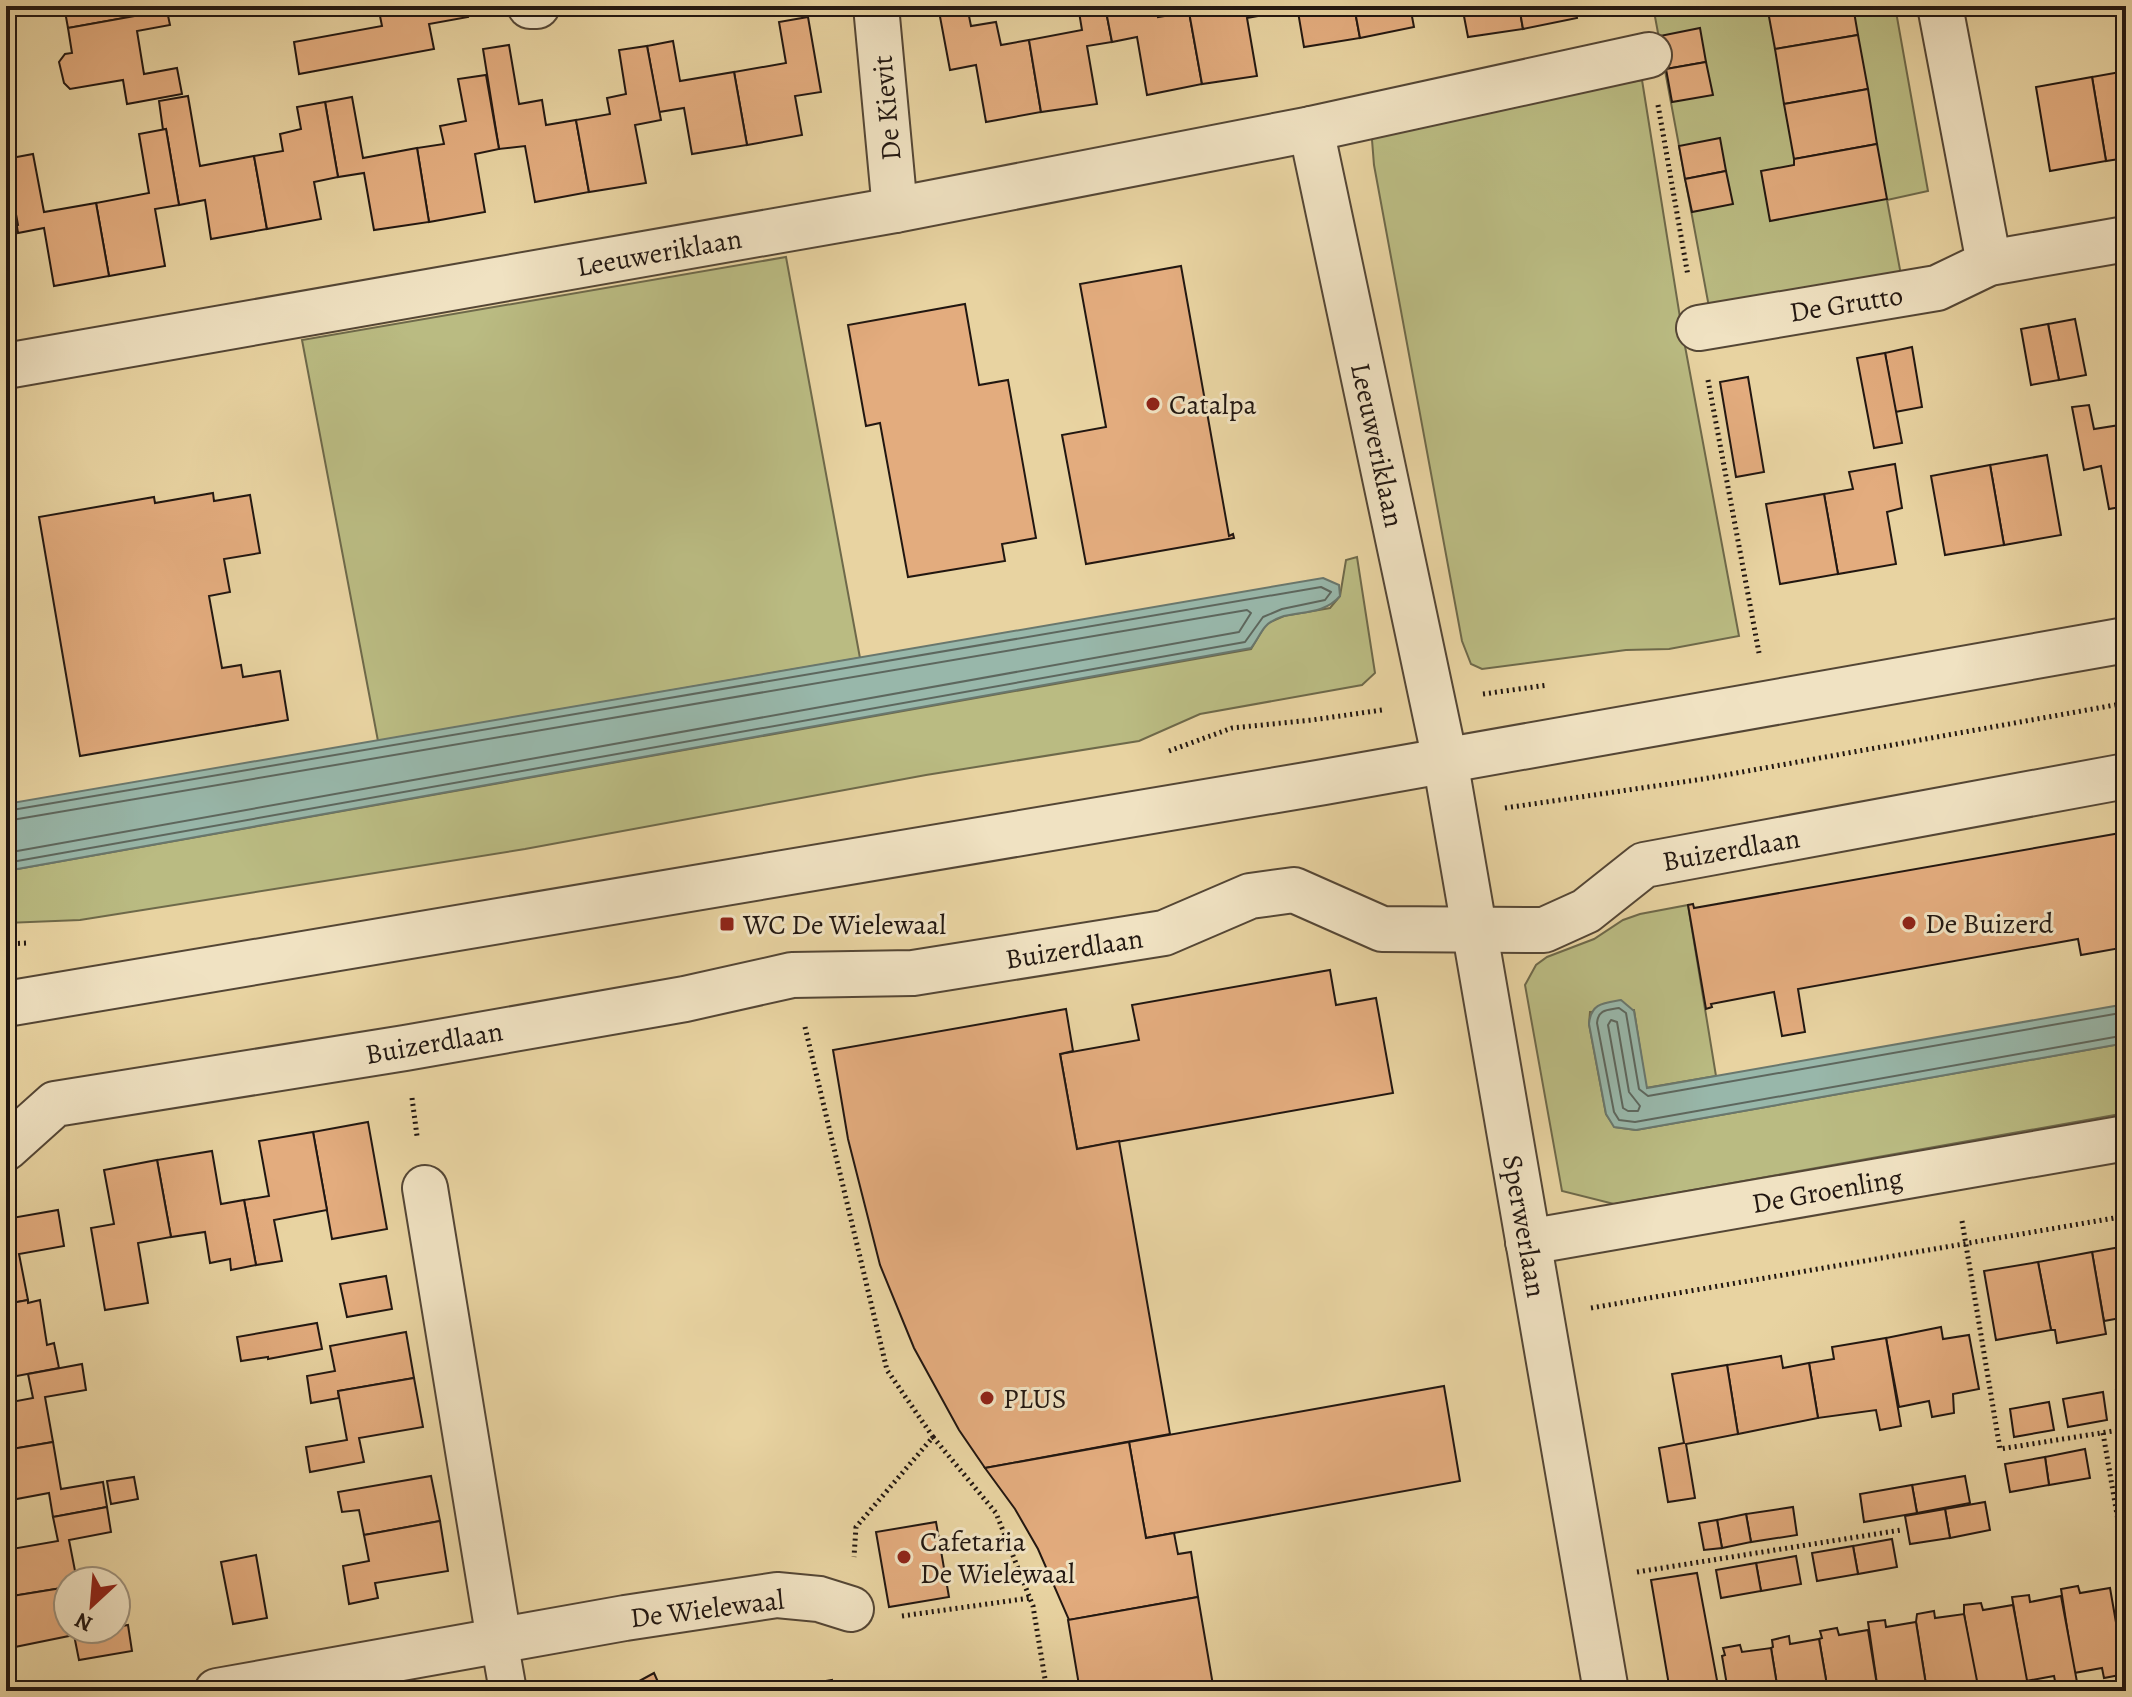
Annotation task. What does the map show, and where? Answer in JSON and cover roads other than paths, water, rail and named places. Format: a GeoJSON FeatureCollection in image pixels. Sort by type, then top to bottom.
{"type":"FeatureCollection","features":[{"type":"Feature","properties":{"kind":"street"},"geometry":{"type":"LineString","coordinates":[[530,6],[537,6]]}},
{"type":"Feature","properties":{"kind":"street","name":"De Kievit"},"geometry":{"type":"LineString","coordinates":[[876,6],[895,210]]}},
{"type":"Feature","properties":{"kind":"street"},"geometry":{"type":"LineString","coordinates":[[1940,6],[1989,263]]}},
{"type":"Feature","properties":{"kind":"street","name":"Leeuweriklaan"},"geometry":{"type":"LineString","coordinates":[[6,366],[895,210],[1311,129],[1649,55]]}},
{"type":"Feature","properties":{"kind":"street","name":"Leeuweriklaan"},"geometry":{"type":"LineString","coordinates":[[1311,129],[1445,760]]}},
{"type":"Feature","properties":{"kind":"street","name":"De Grutto"},"geometry":{"type":"LineString","coordinates":[[1699,328],[1937,288],[1989,263],[2126,239]]}},
{"type":"Feature","properties":{"kind":"street"},"geometry":{"type":"LineString","coordinates":[[6,1004],[1445,760],[2126,640]]}},
{"type":"Feature","properties":{"kind":"street","name":"Sperwerlaan"},"geometry":{"type":"LineString","coordinates":[[1445,760],[1606,1691]]}},
{"type":"Feature","properties":{"kind":"street","name":"Buizerdlaan"},"geometry":{"type":"LineString","coordinates":[[6,1148],[55,1104],[685,999],[792,975],[913,973],[1164,933],[1250,896],[1294,890],[1382,929],[1544,930],[1586,911],[1644,865],[2126,776]]}},
{"type":"Feature","properties":{"kind":"street","name":"De Groenling"},"geometry":{"type":"LineString","coordinates":[[1528,1242],[2126,1138]]}},
{"type":"Feature","properties":{"kind":"street"},"geometry":{"type":"LineString","coordinates":[[425,1188],[499,1640]]}},
{"type":"Feature","properties":{"kind":"street","name":"De Wielewaal"},"geometry":{"type":"LineString","coordinates":[[217,1691],[499,1640],[777,1595],[819,1599],[851,1609]]}},
{"type":"Feature","properties":{"kind":"lane"},"geometry":{"type":"LineString","coordinates":[[499,1640],[508,1691]]}},
{"type":"Feature","properties":{"kind":"water"},"geometry":{"type":"Polygon","coordinates":[[[1323,578],[1339,585],[1340,596],[1322,608],[1273,621],[1265,627],[1251,648],[6,871],[6,804],[1323,578]]]}},
{"type":"Feature","properties":{"kind":"water"},"geometry":{"type":"Polygon","coordinates":[[[1621,1000],[1634,1011],[1647,1088],[2126,1004],[2126,1043],[1636,1130],[1614,1127],[1606,1114],[1589,1024],[1595,1008],[1603,1003],[1621,1000]]]}},
{"type":"Feature","properties":{"kind":"place","name":"Catalpa"},"geometry":{"type":"Point","coordinates":[1153,404]}},
{"type":"Feature","properties":{"kind":"place","name":"De Buizerd"},"geometry":{"type":"Point","coordinates":[1909,923]}},
{"type":"Feature","properties":{"kind":"place","name":"WC De Wielewaal"},"geometry":{"type":"Point","coordinates":[727,924]}},
{"type":"Feature","properties":{"kind":"place","name":"PLUS"},"geometry":{"type":"Point","coordinates":[987,1398]}},
{"type":"Feature","properties":{"kind":"place","name":"Cafetaria De Wielewaal"},"geometry":{"type":"Point","coordinates":[904,1557]}}]}
